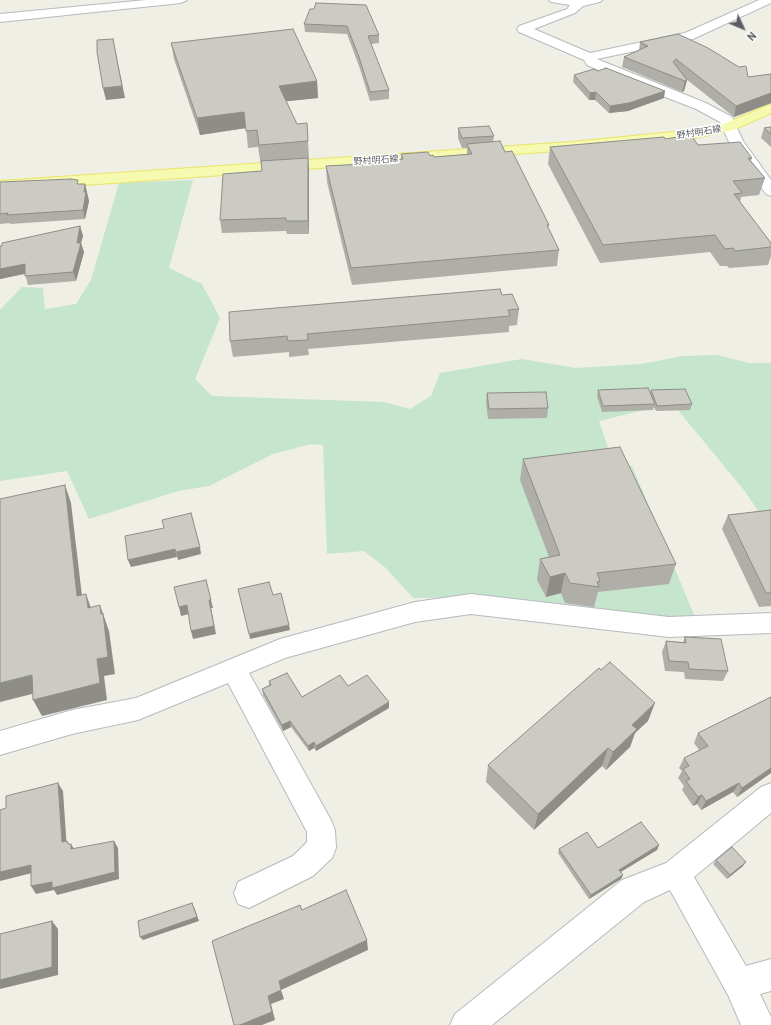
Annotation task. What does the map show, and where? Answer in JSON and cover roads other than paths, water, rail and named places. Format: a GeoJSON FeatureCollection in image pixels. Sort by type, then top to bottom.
{"type":"FeatureCollection","features":[{"type":"Feature","properties":{"kind":"main road","name":"野村明石線"},"geometry":{"type":"LineString","coordinates":[[0,186],[571,146],[694,134],[728,127],[771,108]]}},
{"type":"Feature","properties":{"kind":"street"},"geometry":{"type":"LineString","coordinates":[[0,18],[181,0]]}},
{"type":"Feature","properties":{"kind":"street"},"geometry":{"type":"LineString","coordinates":[[555,0],[579,3],[596,0]]}},
{"type":"Feature","properties":{"kind":"street"},"geometry":{"type":"LineString","coordinates":[[579,3],[571,11],[523,29],[589,57],[689,36],[768,0]]}},
{"type":"Feature","properties":{"kind":"street"},"geometry":{"type":"LineString","coordinates":[[589,57],[592,62],[616,73],[701,106],[727,120],[728,127],[736,142],[771,191]]}},
{"type":"Feature","properties":{"kind":"street"},"geometry":{"type":"LineString","coordinates":[[0,743],[72,722],[138,709],[280,649],[415,612],[471,604],[669,627],[771,623]]}},
{"type":"Feature","properties":{"kind":"street"},"geometry":{"type":"LineString","coordinates":[[233,668],[321,830],[322,848],[303,866],[249,893]]}},
{"type":"Feature","properties":{"kind":"street"},"geometry":{"type":"LineString","coordinates":[[466,1025],[633,891],[676,873],[771,796]]}},
{"type":"Feature","properties":{"kind":"street"},"geometry":{"type":"LineString","coordinates":[[676,873],[739,984],[758,1025]]}},
{"type":"Feature","properties":{"kind":"street"},"geometry":{"type":"LineString","coordinates":[[739,984],[771,975]]}}]}
